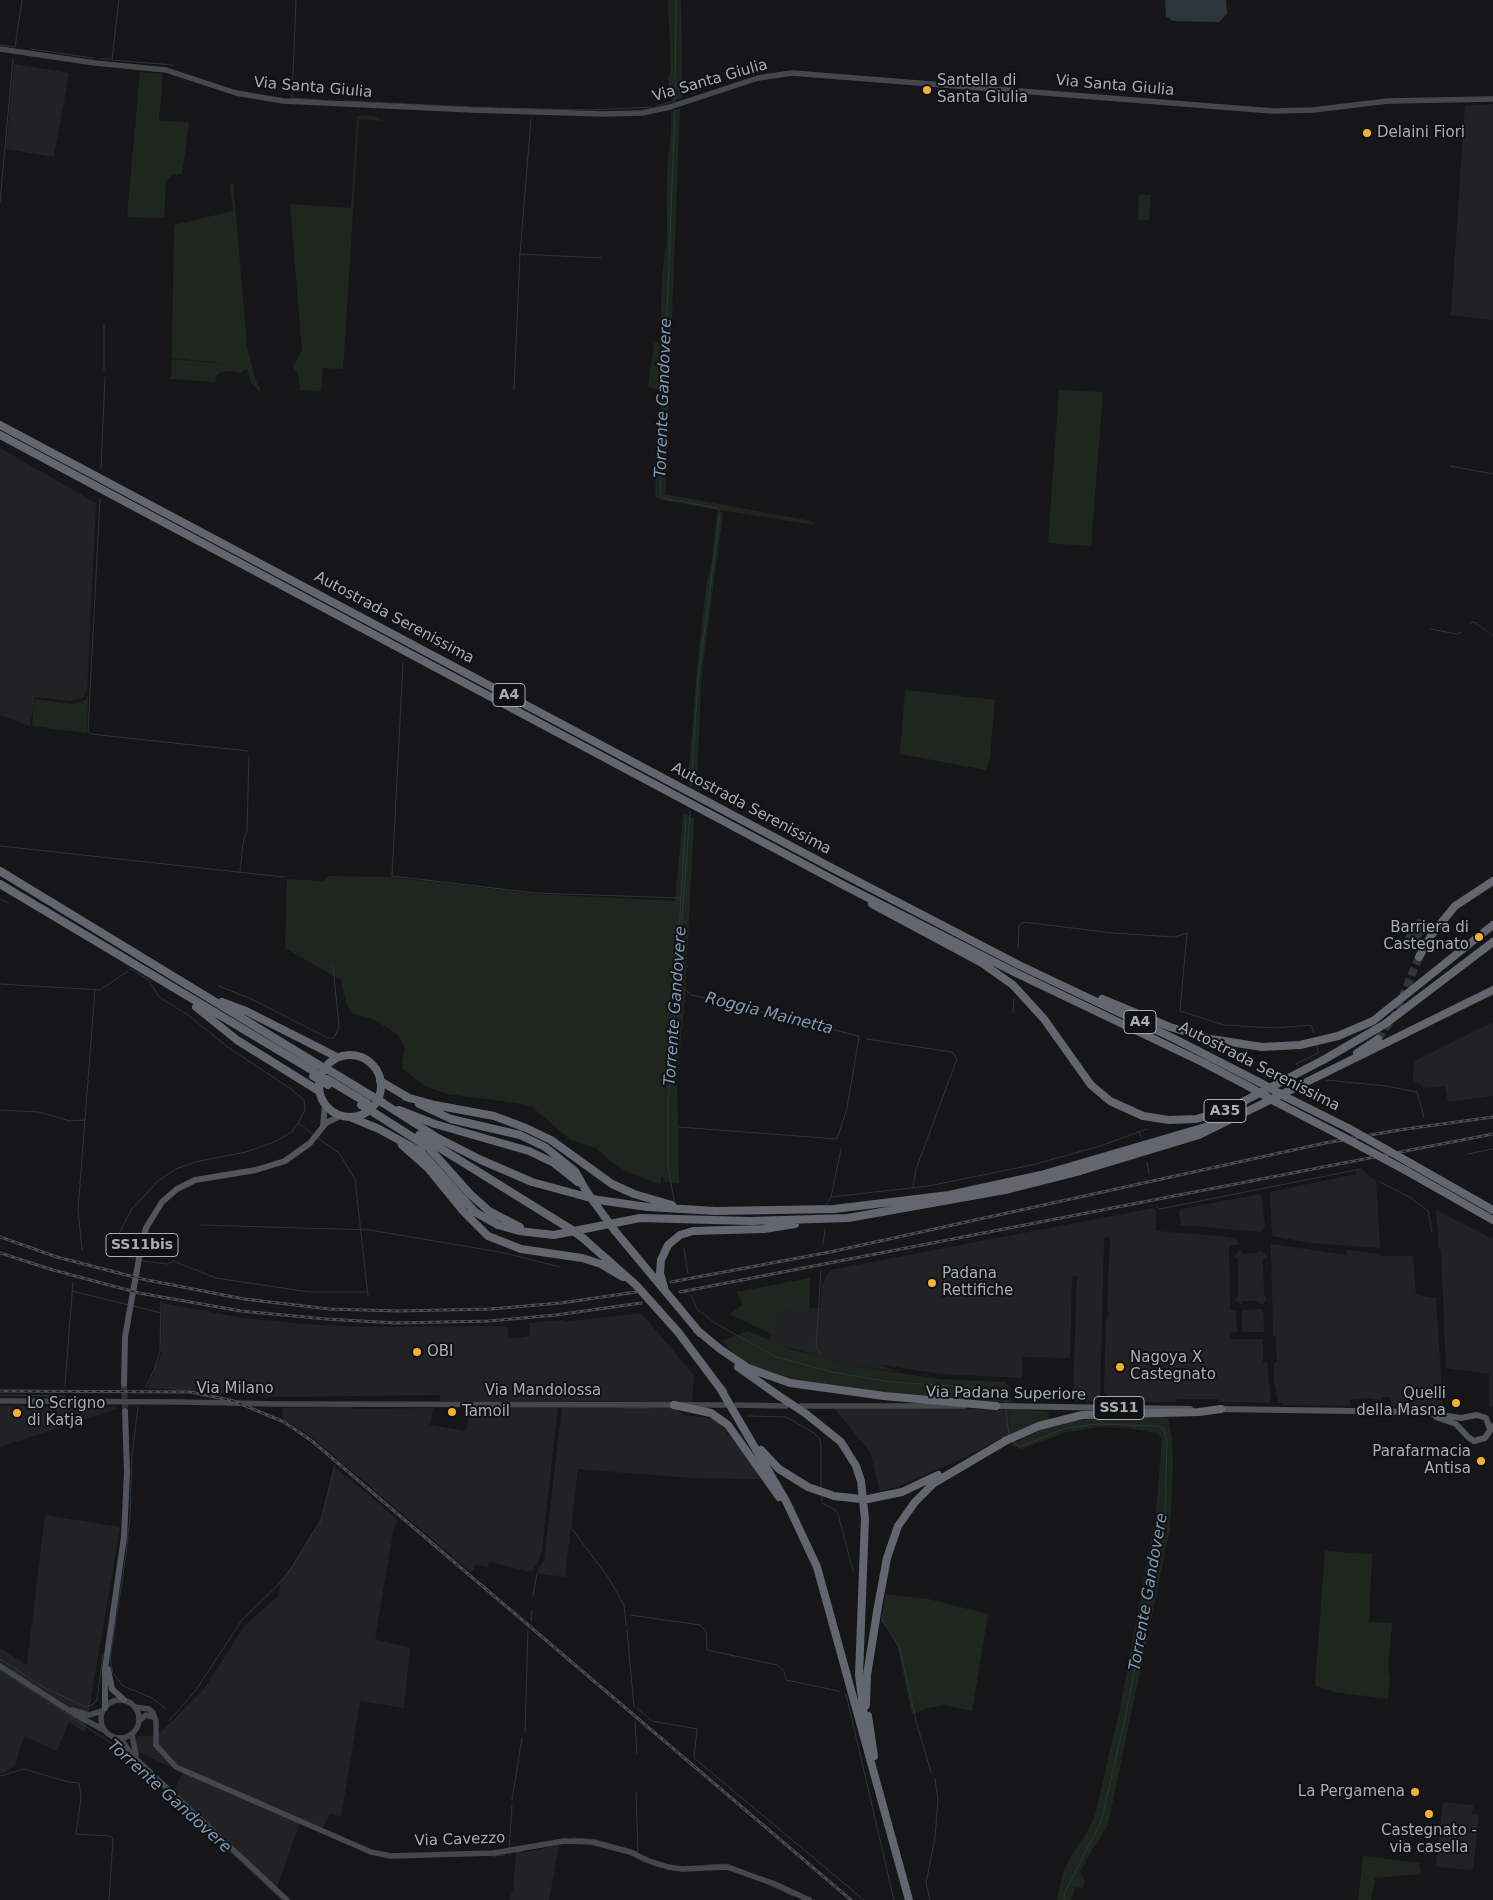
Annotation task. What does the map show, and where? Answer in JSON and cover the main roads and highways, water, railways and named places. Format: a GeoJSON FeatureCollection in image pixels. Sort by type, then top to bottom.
{"type":"FeatureCollection","features":[{"type":"Feature","properties":{"kind":"highway","name":"Autostrada Serenissima"},"geometry":{"type":"LineString","coordinates":[[0,425],[834,869],[1020,964],[1175,1039],[1348,1128],[1493,1210]]}},
{"type":"Feature","properties":{"kind":"highway","name":"Autostrada Serenissima"},"geometry":{"type":"LineString","coordinates":[[0,435],[845,886],[1016,973],[1202,1062],[1405,1170],[1493,1220]]}},
{"type":"Feature","properties":{"kind":"highway"},"geometry":{"type":"LineString","coordinates":[[0,871],[155,964],[316,1071],[584,1239],[636,1285],[678,1332],[720,1388],[763,1453],[784,1473],[820,1492],[834,1496],[864,1499],[902,1492],[1039,1426],[1082,1415],[1199,1412],[1221,1409]]}},
{"type":"Feature","properties":{"kind":"highway"},"geometry":{"type":"LineString","coordinates":[[1419,957],[1432,934],[1448,914],[1462,900],[1493,882]]}},
{"type":"Feature","properties":{"kind":"highway"},"geometry":{"type":"LineString","coordinates":[[0,884],[256,1038],[316,1071]]}},
{"type":"Feature","properties":{"kind":"highway","name":"A35"},"geometry":{"type":"LineString","coordinates":[[845,886],[883,911],[995,971],[1028,1000],[1091,1085],[1110,1101],[1131,1112],[1169,1120],[1196,1119],[1225,1111],[1324,1059],[1385,1024],[1493,942]]}},
{"type":"Feature","properties":{"kind":"highway"},"geometry":{"type":"LineString","coordinates":[[1020,964],[1184,1031],[1250,1046],[1292,1046],[1332,1038],[1373,1021],[1493,926]]}},
{"type":"Feature","properties":{"kind":"highway"},"geometry":{"type":"LineString","coordinates":[[146,971],[238,1040],[319,1091]]}},
{"type":"Feature","properties":{"kind":"highway"},"geometry":{"type":"LineString","coordinates":[[674,1304],[662,1280],[660,1266],[663,1252],[680,1235],[701,1231],[775,1228],[1005,1190],[1080,1171],[1200,1136],[1493,990]]}},
{"type":"Feature","properties":{"kind":"highway"},"geometry":{"type":"LineString","coordinates":[[200,994],[246,1012],[337,1058]]}},
{"type":"Feature","properties":{"kind":"highway"},"geometry":{"type":"LineString","coordinates":[[379,1109],[410,1122],[463,1151],[539,1184],[598,1200],[648,1207],[716,1211],[834,1209],[904,1202],[1013,1182],[1204,1128],[1354,1056],[1378,1039]]}},
{"type":"Feature","properties":{"kind":"highway"},"geometry":{"type":"LineString","coordinates":[[353,1055],[368,1060],[378,1073],[380,1081],[379,1096],[371,1109],[357,1116],[340,1116],[325,1105],[319,1091],[319,1079],[324,1068],[337,1058],[353,1055]]}},
{"type":"Feature","properties":{"kind":"highway"},"geometry":{"type":"LineString","coordinates":[[380,1081],[446,1118],[520,1135],[545,1147],[575,1171],[607,1220],[674,1304],[698,1330],[728,1360],[805,1413],[840,1442],[856,1466],[861,1480],[865,1519],[859,1675],[865,1722],[914,1900]]}},
{"type":"Feature","properties":{"kind":"highway"},"geometry":{"type":"LineString","coordinates":[[406,1097],[435,1106],[508,1121],[541,1134],[607,1180],[634,1194],[666,1204],[716,1211]]}},
{"type":"Feature","properties":{"kind":"highway"},"geometry":{"type":"LineString","coordinates":[[379,1109],[529,1150],[560,1167],[585,1189]]}},
{"type":"Feature","properties":{"kind":"highway"},"geometry":{"type":"LineString","coordinates":[[379,1109],[428,1148],[470,1194],[502,1220],[528,1230],[564,1233]]}},
{"type":"Feature","properties":{"kind":"highway"},"geometry":{"type":"LineString","coordinates":[[350,1117],[389,1134],[427,1156],[469,1206],[491,1222],[509,1229],[548,1235],[640,1218],[814,1221]]}},
{"type":"Feature","properties":{"kind":"highway"},"geometry":{"type":"LineString","coordinates":[[389,1134],[428,1168],[463,1211],[488,1236],[521,1250],[582,1258],[601,1264],[636,1285]]}},
{"type":"Feature","properties":{"kind":"highway"},"geometry":{"type":"LineString","coordinates":[[698,1330],[720,1349],[748,1368],[790,1383],[884,1396],[996,1406]]}},
{"type":"Feature","properties":{"kind":"highway"},"geometry":{"type":"LineString","coordinates":[[720,1388],[786,1501],[808,1543],[826,1594],[909,1900]]}},
{"type":"Feature","properties":{"kind":"highway"},"geometry":{"type":"LineString","coordinates":[[674,1404],[711,1413],[728,1425],[778,1495],[808,1543]]}},
{"type":"Feature","properties":{"kind":"highway"},"geometry":{"type":"LineString","coordinates":[[874,1756],[866,1708],[866,1682],[880,1596],[893,1539],[902,1518],[927,1488],[942,1477],[1007,1440]]}},
{"type":"Feature","properties":{"kind":"main road"},"geometry":{"type":"LineString","coordinates":[[323,1127],[325,1105]]}},
{"type":"Feature","properties":{"kind":"main road","name":"SS11bis"},"geometry":{"type":"LineString","coordinates":[[124,1384],[124,1352],[129,1312],[143,1238],[156,1210],[173,1192],[195,1180],[256,1170],[285,1161],[302,1150],[323,1127],[340,1116]]}},
{"type":"Feature","properties":{"kind":"main road","name":"Via Padana Superiore"},"geometry":{"type":"LineString","coordinates":[[996,1406],[1421,1412],[1468,1418],[1477,1415],[1489,1417],[1492,1427],[1487,1436],[1478,1441],[1470,1439],[1464,1430],[1451,1421],[1421,1412]]}},
{"type":"Feature","properties":{"kind":"main road"},"geometry":{"type":"LineString","coordinates":[[103,1710],[107,1658],[124,1537],[125,1411]]}},
{"type":"Feature","properties":{"kind":"main road"},"geometry":{"type":"LineString","coordinates":[[1445,1415],[1464,1430],[1468,1418]]}},
{"type":"Feature","properties":{"kind":"main road"},"geometry":{"type":"LineString","coordinates":[[107,1658],[112,1689],[124,1700]]}},
{"type":"Feature","properties":{"kind":"waterway"},"geometry":{"type":"LineString","coordinates":[[15,47],[22,0]]}},
{"type":"Feature","properties":{"kind":"waterway"},"geometry":{"type":"LineString","coordinates":[[119,0],[112,60],[173,65]]}},
{"type":"Feature","properties":{"kind":"waterway"},"geometry":{"type":"LineString","coordinates":[[296,0],[292,98],[321,100]]}},
{"type":"Feature","properties":{"kind":"waterway","name":"Torrente Gandovere"},"geometry":{"type":"LineString","coordinates":[[656,106],[675,101],[676,0]]}},
{"type":"Feature","properties":{"kind":"waterway"},"geometry":{"type":"LineString","coordinates":[[0,45],[14,47]]}},
{"type":"Feature","properties":{"kind":"waterway"},"geometry":{"type":"LineString","coordinates":[[31,49],[93,58]]}},
{"type":"Feature","properties":{"kind":"waterway"},"geometry":{"type":"LineString","coordinates":[[0,202],[13,59]]}},
{"type":"Feature","properties":{"kind":"waterway"},"geometry":{"type":"LineString","coordinates":[[100,59],[111,59]]}},
{"type":"Feature","properties":{"kind":"waterway"},"geometry":{"type":"LineString","coordinates":[[345,101],[471,107]]}},
{"type":"Feature","properties":{"kind":"waterway"},"geometry":{"type":"LineString","coordinates":[[475,107],[497,108]]}},
{"type":"Feature","properties":{"kind":"waterway"},"geometry":{"type":"LineString","coordinates":[[501,108],[591,110],[652,107]]}},
{"type":"Feature","properties":{"kind":"waterway","name":"Torrente Gandovere"},"geometry":{"type":"LineString","coordinates":[[675,110],[660,493],[663,498],[717,508],[720,512],[698,680],[691,787]]}},
{"type":"Feature","properties":{"kind":"waterway"},"geometry":{"type":"LineString","coordinates":[[514,390],[520,254],[531,119]]}},
{"type":"Feature","properties":{"kind":"waterway"},"geometry":{"type":"LineString","coordinates":[[520,254],[601,258]]}},
{"type":"Feature","properties":{"kind":"waterway"},"geometry":{"type":"LineString","coordinates":[[104,324],[104,370]]}},
{"type":"Feature","properties":{"kind":"waterway"},"geometry":{"type":"LineString","coordinates":[[101,469],[105,377]]}},
{"type":"Feature","properties":{"kind":"waterway"},"geometry":{"type":"LineString","coordinates":[[1450,466],[1493,474]]}},
{"type":"Feature","properties":{"kind":"waterway"},"geometry":{"type":"LineString","coordinates":[[100,499],[88,731],[91,734],[248,751]]}},
{"type":"Feature","properties":{"kind":"waterway"},"geometry":{"type":"LineString","coordinates":[[1470,623],[1474,622],[1493,636]]}},
{"type":"Feature","properties":{"kind":"waterway"},"geometry":{"type":"LineString","coordinates":[[1431,629],[1457,634],[1461,632]]}},
{"type":"Feature","properties":{"kind":"waterway"},"geometry":{"type":"LineString","coordinates":[[403,663],[392,876],[535,893],[680,898]]}},
{"type":"Feature","properties":{"kind":"waterway"},"geometry":{"type":"LineString","coordinates":[[240,872],[243,843],[247,830],[249,757]]}},
{"type":"Feature","properties":{"kind":"waterway","name":"Torrente Gandovere"},"geometry":{"type":"LineString","coordinates":[[674,1200],[668,1165],[668,1103],[690,812]]}},
{"type":"Feature","properties":{"kind":"waterway","name":"Roggia Mainetta"},"geometry":{"type":"LineString","coordinates":[[676,980],[686,817]]}},
{"type":"Feature","properties":{"kind":"waterway"},"geometry":{"type":"LineString","coordinates":[[0,846],[284,877]]}},
{"type":"Feature","properties":{"kind":"waterway"},"geometry":{"type":"LineString","coordinates":[[0,899],[8,903]]}},
{"type":"Feature","properties":{"kind":"waterway"},"geometry":{"type":"LineString","coordinates":[[1018,948],[1019,926],[1023,922],[1113,933],[1174,937],[1187,933],[1180,1011],[1224,1025],[1275,1028],[1311,1025],[1314,1033]]}},
{"type":"Feature","properties":{"kind":"waterway"},"geometry":{"type":"LineString","coordinates":[[219,986],[251,999],[328,1038],[334,1038],[339,1027],[333,966]]}},
{"type":"Feature","properties":{"kind":"waterway"},"geometry":{"type":"LineString","coordinates":[[0,984],[100,990],[131,969],[149,980],[159,997],[188,1015],[229,1048],[291,1089],[304,1100],[305,1110],[298,1123],[313,1134]]}},
{"type":"Feature","properties":{"kind":"waterway","name":"Roggia Mainetta"},"geometry":{"type":"LineString","coordinates":[[681,987],[692,995],[859,1036]]}},
{"type":"Feature","properties":{"kind":"waterway"},"geometry":{"type":"LineString","coordinates":[[82,1250],[78,1210],[95,990]]}},
{"type":"Feature","properties":{"kind":"waterway"},"geometry":{"type":"LineString","coordinates":[[1013,1013],[1014,998]]}},
{"type":"Feature","properties":{"kind":"waterway"},"geometry":{"type":"LineString","coordinates":[[679,1127],[837,1139],[847,1108],[859,1038],[857,1035]]}},
{"type":"Feature","properties":{"kind":"waterway"},"geometry":{"type":"LineString","coordinates":[[866,1039],[952,1052],[957,1059],[916,1169],[913,1188]]}},
{"type":"Feature","properties":{"kind":"waterway"},"geometry":{"type":"LineString","coordinates":[[1298,1066],[1296,1064],[1318,1053],[1317,1046]]}},
{"type":"Feature","properties":{"kind":"waterway"},"geometry":{"type":"LineString","coordinates":[[1326,1080],[1386,1086],[1417,1092],[1424,1117]]}},
{"type":"Feature","properties":{"kind":"waterway"},"geometry":{"type":"LineString","coordinates":[[0,1110],[39,1112],[70,1121],[85,1120]]}},
{"type":"Feature","properties":{"kind":"waterway"},"geometry":{"type":"LineString","coordinates":[[135,1259],[116,1252],[117,1237],[132,1209],[158,1181],[176,1169],[195,1162],[246,1152],[274,1142],[292,1132],[298,1123]]}},
{"type":"Feature","properties":{"kind":"waterway"},"geometry":{"type":"LineString","coordinates":[[827,1204],[831,1197],[928,1186],[1032,1165],[1100,1146],[1147,1129]]}},
{"type":"Feature","properties":{"kind":"waterway"},"geometry":{"type":"LineString","coordinates":[[1139,1132],[1142,1138]]}},
{"type":"Feature","properties":{"kind":"waterway"},"geometry":{"type":"LineString","coordinates":[[318,1138],[339,1153],[355,1179],[368,1296]]}},
{"type":"Feature","properties":{"kind":"waterway"},"geometry":{"type":"LineString","coordinates":[[831,1197],[841,1149]]}},
{"type":"Feature","properties":{"kind":"waterway"},"geometry":{"type":"LineString","coordinates":[[1468,1154],[1493,1149]]}},
{"type":"Feature","properties":{"kind":"waterway"},"geometry":{"type":"LineString","coordinates":[[1147,1162],[1149,1173]]}},
{"type":"Feature","properties":{"kind":"waterway"},"geometry":{"type":"LineString","coordinates":[[1156,1207],[1160,1209],[1361,1169]]}},
{"type":"Feature","properties":{"kind":"waterway"},"geometry":{"type":"LineString","coordinates":[[1380,1182],[1411,1198],[1428,1211],[1432,1232]]}},
{"type":"Feature","properties":{"kind":"waterway"},"geometry":{"type":"LineString","coordinates":[[201,1225],[370,1230],[505,1253],[560,1267]]}},
{"type":"Feature","properties":{"kind":"waterway"},"geometry":{"type":"LineString","coordinates":[[823,1244],[825,1229]]}},
{"type":"Feature","properties":{"kind":"waterway","name":"Torrente Gandovere"},"geometry":{"type":"LineString","coordinates":[[684,1248],[688,1274]]}},
{"type":"Feature","properties":{"kind":"waterway"},"geometry":{"type":"LineString","coordinates":[[141,1261],[168,1264],[173,1261],[216,1278],[309,1292],[366,1292]]}},
{"type":"Feature","properties":{"kind":"waterway"},"geometry":{"type":"LineString","coordinates":[[821,1271],[816,1346],[821,1354]]}},
{"type":"Feature","properties":{"kind":"waterway"},"geometry":{"type":"LineString","coordinates":[[65,1385],[73,1282]]}},
{"type":"Feature","properties":{"kind":"waterway"},"geometry":{"type":"LineString","coordinates":[[72,1291],[129,1305]]}},
{"type":"Feature","properties":{"kind":"waterway","name":"Torrente Gandovere"},"geometry":{"type":"LineString","coordinates":[[691,1295],[697,1309],[715,1323],[776,1357],[832,1372],[891,1382],[1001,1389],[1005,1392],[1006,1403]]}},
{"type":"Feature","properties":{"kind":"waterway"},"geometry":{"type":"LineString","coordinates":[[146,1387],[160,1351],[161,1301]]}},
{"type":"Feature","properties":{"kind":"waterway"},"geometry":{"type":"LineString","coordinates":[[133,1306],[161,1313]]}},
{"type":"Feature","properties":{"kind":"waterway"},"geometry":{"type":"LineString","coordinates":[[0,1395],[65,1396]]}},
{"type":"Feature","properties":{"kind":"waterway"},"geometry":{"type":"LineString","coordinates":[[138,1407],[132,1456],[130,1516],[126,1555],[110,1659],[113,1673],[123,1686],[152,1698],[166,1709]]}},
{"type":"Feature","properties":{"kind":"waterway"},"geometry":{"type":"LineString","coordinates":[[624,1408],[650,1408]]}},
{"type":"Feature","properties":{"kind":"waterway","name":"Torrente Gandovere"},"geometry":{"type":"LineString","coordinates":[[1006,1410],[1009,1436]]}},
{"type":"Feature","properties":{"kind":"waterway"},"geometry":{"type":"LineString","coordinates":[[749,1416],[786,1417],[814,1433],[820,1439],[821,1488]]}},
{"type":"Feature","properties":{"kind":"waterway","name":"Torrente Gandovere"},"geometry":{"type":"LineString","coordinates":[[1013,1442],[1020,1447],[1066,1428],[1098,1424],[1157,1426],[1163,1428],[1167,1441],[1165,1513],[1125,1719],[1101,1822],[1065,1892],[1064,1900]]}},
{"type":"Feature","properties":{"kind":"waterway"},"geometry":{"type":"LineString","coordinates":[[169,1721],[196,1690],[242,1620],[280,1583],[294,1564],[321,1520],[335,1465]]}},
{"type":"Feature","properties":{"kind":"waterway"},"geometry":{"type":"LineString","coordinates":[[822,1497],[822,1503],[834,1509],[838,1514],[853,1571]]}},
{"type":"Feature","properties":{"kind":"waterway"},"geometry":{"type":"LineString","coordinates":[[572,1529],[608,1577],[624,1605],[626,1625]]}},
{"type":"Feature","properties":{"kind":"waterway"},"geometry":{"type":"LineString","coordinates":[[533,1596],[537,1574]]}},
{"type":"Feature","properties":{"kind":"waterway"},"geometry":{"type":"LineString","coordinates":[[531,1620],[532,1610]]}},
{"type":"Feature","properties":{"kind":"waterway"},"geometry":{"type":"LineString","coordinates":[[630,1615],[700,1625],[706,1631],[707,1650],[777,1665],[784,1671],[786,1680],[839,1691]]}},
{"type":"Feature","properties":{"kind":"waterway"},"geometry":{"type":"LineString","coordinates":[[882,1619],[900,1649],[917,1725],[931,1772]]}},
{"type":"Feature","properties":{"kind":"waterway"},"geometry":{"type":"LineString","coordinates":[[525,1732],[528,1630]]}},
{"type":"Feature","properties":{"kind":"waterway"},"geometry":{"type":"LineString","coordinates":[[627,1630],[634,1707]]}},
{"type":"Feature","properties":{"kind":"waterway"},"geometry":{"type":"LineString","coordinates":[[0,1659],[45,1688],[86,1707],[92,1705],[97,1700],[103,1654]]}},
{"type":"Feature","properties":{"kind":"waterway","name":"Torrente Gandovere"},"geometry":{"type":"LineString","coordinates":[[0,1670],[120,1749],[282,1900]]}},
{"type":"Feature","properties":{"kind":"waterway"},"geometry":{"type":"LineString","coordinates":[[846,1694],[894,1900]]}},
{"type":"Feature","properties":{"kind":"waterway"},"geometry":{"type":"LineString","coordinates":[[637,1708],[652,1721],[697,1729],[694,1758],[864,1900]]}},
{"type":"Feature","properties":{"kind":"waterway"},"geometry":{"type":"LineString","coordinates":[[635,1722],[637,1753]]}},
{"type":"Feature","properties":{"kind":"waterway"},"geometry":{"type":"LineString","coordinates":[[512,1800],[522,1738]]}},
{"type":"Feature","properties":{"kind":"waterway"},"geometry":{"type":"LineString","coordinates":[[0,1776],[24,1769],[68,1782],[79,1783],[81,1797],[76,1834],[111,1836],[113,1839],[109,1900]]}},
{"type":"Feature","properties":{"kind":"waterway"},"geometry":{"type":"LineString","coordinates":[[930,1900],[926,1883],[935,1838],[938,1800],[935,1778]]}},
{"type":"Feature","properties":{"kind":"waterway"},"geometry":{"type":"LineString","coordinates":[[593,1839],[638,1852],[636,1792]]}},
{"type":"Feature","properties":{"kind":"waterway"},"geometry":{"type":"LineString","coordinates":[[509,1849],[512,1806]]}},
{"type":"Feature","properties":{"kind":"waterway"},"geometry":{"type":"LineString","coordinates":[[573,1838],[589,1839]]}},
{"type":"Feature","properties":{"kind":"waterway"},"geometry":{"type":"LineString","coordinates":[[516,1853],[523,1851]]}},
{"type":"Feature","properties":{"kind":"waterway"},"geometry":{"type":"LineString","coordinates":[[493,1856],[505,1855]]}},
{"type":"Feature","properties":{"kind":"waterway"},"geometry":{"type":"LineString","coordinates":[[637,1858],[644,1862]]}},
{"type":"Feature","properties":{"kind":"waterway"},"geometry":{"type":"LineString","coordinates":[[706,1865],[727,1864],[746,1871]]}},
{"type":"Feature","properties":{"kind":"waterway"},"geometry":{"type":"LineString","coordinates":[[653,1865],[661,1868]]}},
{"type":"Feature","properties":{"kind":"waterway"},"geometry":{"type":"LineString","coordinates":[[765,1883],[793,1896]]}},
{"type":"Feature","properties":{"kind":"waterway"},"geometry":{"type":"LineString","coordinates":[[809,1897],[815,1900]]}},
{"type":"Feature","properties":{"kind":"tunnel"},"geometry":{"type":"LineString","coordinates":[[1378,1039],[1395,1015],[1419,957]]}},
{"type":"Feature","properties":{"kind":"tunnel"},"geometry":{"type":"LineString","coordinates":[[124,1384],[125,1411]]}},
{"type":"Feature","properties":{"kind":"railway"},"geometry":{"type":"LineString","coordinates":[[671,1282],[830,1252],[1325,1143],[1399,1130],[1493,1117]]}},
{"type":"Feature","properties":{"kind":"railway"},"geometry":{"type":"LineString","coordinates":[[680,1292],[1493,1134]]}},
{"type":"Feature","properties":{"kind":"railway"},"geometry":{"type":"LineString","coordinates":[[0,1237],[57,1257],[142,1279],[244,1299],[329,1309],[399,1311],[490,1309],[561,1303],[636,1292]]}},
{"type":"Feature","properties":{"kind":"railway"},"geometry":{"type":"LineString","coordinates":[[0,1253],[53,1270],[139,1293],[241,1311],[326,1319],[396,1323],[489,1321],[556,1315],[641,1303]]}},
{"type":"Feature","properties":{"kind":"railway"},"geometry":{"type":"LineString","coordinates":[[0,1391],[190,1392],[234,1401],[284,1422],[312,1441],[851,1900]]}},
{"type":"Feature","properties":{"kind":"place","name":"Santella di Santa Giulia"},"geometry":{"type":"Point","coordinates":[927,90]}},
{"type":"Feature","properties":{"kind":"place","name":"Delaini Fiori"},"geometry":{"type":"Point","coordinates":[1367,133]}},
{"type":"Feature","properties":{"kind":"place","name":"Barriera di Castegnato"},"geometry":{"type":"Point","coordinates":[1479,937]}},
{"type":"Feature","properties":{"kind":"place","name":"Padana Rettifiche"},"geometry":{"type":"Point","coordinates":[932,1283]}},
{"type":"Feature","properties":{"kind":"place","name":"OBI"},"geometry":{"type":"Point","coordinates":[417,1352]}},
{"type":"Feature","properties":{"kind":"place","name":"Nagoya X Castegnato"},"geometry":{"type":"Point","coordinates":[1120,1367]}},
{"type":"Feature","properties":{"kind":"place","name":"Quelli della Masna"},"geometry":{"type":"Point","coordinates":[1456,1403]}},
{"type":"Feature","properties":{"kind":"place","name":"Tamoil"},"geometry":{"type":"Point","coordinates":[452,1412]}},
{"type":"Feature","properties":{"kind":"place","name":"Lo Scrigno di Katja"},"geometry":{"type":"Point","coordinates":[17,1413]}},
{"type":"Feature","properties":{"kind":"place","name":"Parafarmacia Antisa"},"geometry":{"type":"Point","coordinates":[1481,1461]}},
{"type":"Feature","properties":{"kind":"place","name":"La Pergamena"},"geometry":{"type":"Point","coordinates":[1415,1792]}},
{"type":"Feature","properties":{"kind":"place","name":"Castegnato - via casella"},"geometry":{"type":"Point","coordinates":[1429,1814]}}]}
